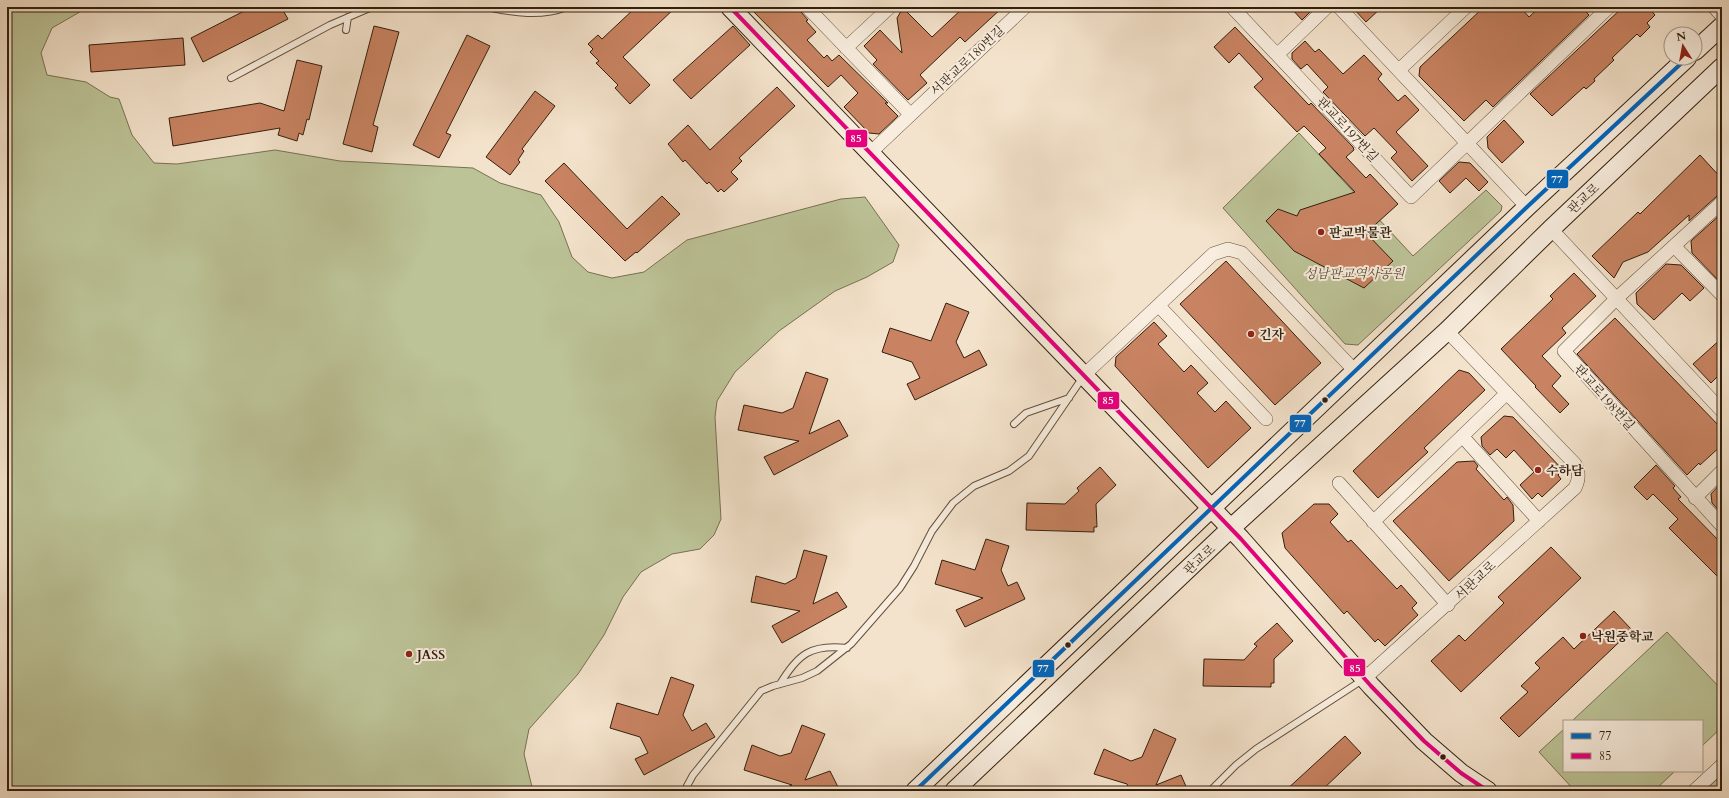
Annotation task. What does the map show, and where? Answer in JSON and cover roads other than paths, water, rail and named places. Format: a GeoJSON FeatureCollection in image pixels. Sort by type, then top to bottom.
{"type":"FeatureCollection","features":[{"type":"Feature","properties":{"kind":"main road"},"geometry":{"type":"LineString","coordinates":[[730,7],[869,154],[1230,529],[1364,679],[1424,741],[1461,773],[1488,791]]}},
{"type":"Feature","properties":{"kind":"main road"},"geometry":{"type":"LineString","coordinates":[[1703,44],[1722,26]]}},
{"type":"Feature","properties":{"kind":"main road"},"geometry":{"type":"LineString","coordinates":[[915,791],[1210,508],[1356,372],[1527,207],[1678,66]]}},
{"type":"Feature","properties":{"kind":"main road","name":"판교로"},"geometry":{"type":"LineString","coordinates":[[954,791],[1230,529],[1447,331],[1551,229],[1722,67]]}},
{"type":"Feature","properties":{"kind":"street"},"geometry":{"type":"LineString","coordinates":[[807,7],[910,114]]}},
{"type":"Feature","properties":{"kind":"street"},"geometry":{"type":"LineString","coordinates":[[846,48],[890,7]]}},
{"type":"Feature","properties":{"kind":"street","name":"서판교로180번길"},"geometry":{"type":"LineString","coordinates":[[869,154],[1024,7]]}},
{"type":"Feature","properties":{"kind":"street"},"geometry":{"type":"LineString","coordinates":[[1232,7],[1278,54],[1327,7]]}},
{"type":"Feature","properties":{"kind":"street"},"geometry":{"type":"LineString","coordinates":[[1339,7],[1527,207]]}},
{"type":"Feature","properties":{"kind":"street"},"geometry":{"type":"LineString","coordinates":[[1399,70],[1466,7]]}},
{"type":"Feature","properties":{"kind":"street","name":"판교로197번길"},"geometry":{"type":"LineString","coordinates":[[1278,54],[1411,197],[1609,7]]}},
{"type":"Feature","properties":{"kind":"street"},"geometry":{"type":"LineString","coordinates":[[1714,7],[1722,16]]}},
{"type":"Feature","properties":{"kind":"street","name":"판교로198번길"},"geometry":{"type":"LineString","coordinates":[[1695,498],[1564,352],[1616,299],[1675,247],[1722,202]]}},
{"type":"Feature","properties":{"kind":"street"},"geometry":{"type":"LineString","coordinates":[[1551,229],[1722,411]]}},
{"type":"Feature","properties":{"kind":"street"},"geometry":{"type":"LineString","coordinates":[[1675,247],[1722,294]]}},
{"type":"Feature","properties":{"kind":"street"},"geometry":{"type":"LineString","coordinates":[[1084,376],[1213,254],[1220,251],[1235,250],[1242,253],[1356,372]]}},
{"type":"Feature","properties":{"kind":"street"},"geometry":{"type":"LineString","coordinates":[[1159,306],[1266,419]]}},
{"type":"Feature","properties":{"kind":"street"},"geometry":{"type":"LineString","coordinates":[[1373,522],[1507,393],[1447,331]]}},
{"type":"Feature","properties":{"kind":"street","name":"서판교로"},"geometry":{"type":"LineString","coordinates":[[1364,679],[1448,605],[1575,488],[1579,476],[1575,464],[1507,393]]}},
{"type":"Feature","properties":{"kind":"street"},"geometry":{"type":"LineString","coordinates":[[1462,436],[1539,520]]}},
{"type":"Feature","properties":{"kind":"street"},"geometry":{"type":"LineString","coordinates":[[1722,471],[1695,498],[1722,526]]}},
{"type":"Feature","properties":{"kind":"street"},"geometry":{"type":"LineString","coordinates":[[1339,483],[1448,605]]}},
{"type":"Feature","properties":{"kind":"street"},"geometry":{"type":"LineString","coordinates":[[1694,791],[1722,765]]}},
{"type":"Feature","properties":{"kind":"lane"},"geometry":{"type":"LineString","coordinates":[[232,78],[348,17],[372,7]]}},
{"type":"Feature","properties":{"kind":"lane"},"geometry":{"type":"LineString","coordinates":[[487,7],[529,14],[556,11],[567,7]]}},
{"type":"Feature","properties":{"kind":"lane"},"geometry":{"type":"LineString","coordinates":[[346,30],[348,17]]}},
{"type":"Feature","properties":{"kind":"lane"},"geometry":{"type":"LineString","coordinates":[[686,791],[693,775],[761,691],[802,678],[817,671],[847,648],[900,588],[914,566],[932,531],[954,503],[974,486],[1009,471],[1029,456],[1084,376]]}},
{"type":"Feature","properties":{"kind":"lane"},"geometry":{"type":"LineString","coordinates":[[1014,424],[1026,413],[1069,398]]}},
{"type":"Feature","properties":{"kind":"lane"},"geometry":{"type":"LineString","coordinates":[[780,684],[790,668],[808,652],[830,646],[847,648]]}},
{"type":"Feature","properties":{"kind":"lane"},"geometry":{"type":"LineString","coordinates":[[1210,791],[1236,765],[1256,749],[1364,679]]}},
{"type":"Feature","properties":{"kind":"place","name":"판교박물관"},"geometry":{"type":"Point","coordinates":[1321,232]}},
{"type":"Feature","properties":{"kind":"place","name":"긴자"},"geometry":{"type":"Point","coordinates":[1251,334]}},
{"type":"Feature","properties":{"kind":"place","name":"수하담"},"geometry":{"type":"Point","coordinates":[1538,470]}},
{"type":"Feature","properties":{"kind":"place","name":"낙원중학교"},"geometry":{"type":"Point","coordinates":[1583,636]}},
{"type":"Feature","properties":{"kind":"place","name":"JASS"},"geometry":{"type":"Point","coordinates":[409,654]}},
{"type":"Feature","properties":{"kind":"park label","name":"성남판교역사공원"},"geometry":{"type":"Point","coordinates":[1354,273]}}]}
